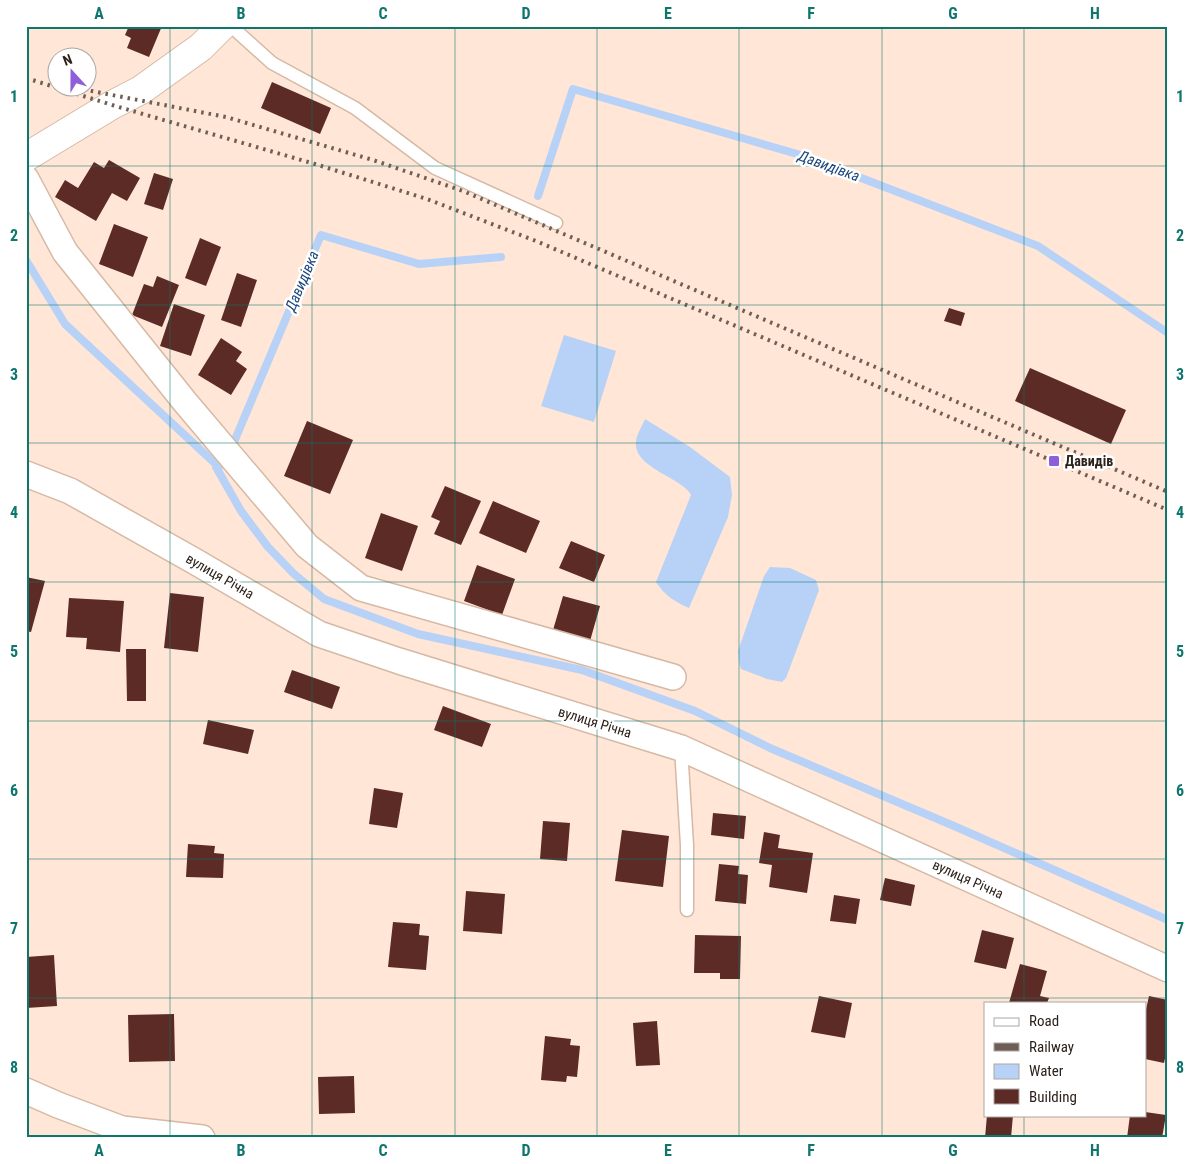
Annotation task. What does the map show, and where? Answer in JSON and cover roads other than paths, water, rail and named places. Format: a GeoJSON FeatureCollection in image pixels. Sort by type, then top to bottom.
{"type":"FeatureCollection","features":[{"type":"Feature","properties":{"kind":"street"},"geometry":{"type":"LineString","coordinates":[[26,157],[112,105],[141,90],[201,47],[222,26]]}},
{"type":"Feature","properties":{"kind":"street"},"geometry":{"type":"LineString","coordinates":[[26,179],[65,252],[185,402],[307,546],[361,588],[673,677]]}},
{"type":"Feature","properties":{"kind":"street","name":"вулиця Річна"},"geometry":{"type":"LineString","coordinates":[[26,474],[70,491],[319,634],[408,664],[681,748],[1168,969]]}},
{"type":"Feature","properties":{"kind":"street"},"geometry":{"type":"LineString","coordinates":[[26,1091],[122,1129],[202,1138]]}},
{"type":"Feature","properties":{"kind":"lane"},"geometry":{"type":"LineString","coordinates":[[230,26],[272,63],[355,108],[436,168],[556,223]]}},
{"type":"Feature","properties":{"kind":"lane"},"geometry":{"type":"LineString","coordinates":[[681,748],[687,845],[687,910]]}},
{"type":"Feature","properties":{"kind":"water"},"geometry":{"type":"Polygon","coordinates":[[[564,335],[616,351],[594,422],[541,406],[564,335]]]}},
{"type":"Feature","properties":{"kind":"water"},"geometry":{"type":"Polygon","coordinates":[[[645,419],[690,447],[730,477],[732,495],[728,517],[689,608],[670,598],[656,582],[691,495],[679,483],[650,465],[637,450],[636,441],[638,433],[645,419]]]}},
{"type":"Feature","properties":{"kind":"water"},"geometry":{"type":"Polygon","coordinates":[[[770,567],[790,568],[816,580],[819,590],[786,678],[782,682],[767,679],[741,669],[739,663],[738,651],[764,576],[770,567]]]}},
{"type":"Feature","properties":{"kind":"waterway","name":"Давидівка"},"geometry":{"type":"LineString","coordinates":[[538,196],[573,89],[804,156],[1038,246],[1168,333]]}},
{"type":"Feature","properties":{"kind":"waterway","name":"Давидівка"},"geometry":{"type":"LineString","coordinates":[[234,442],[321,235],[419,264],[501,257]]}},
{"type":"Feature","properties":{"kind":"waterway","name":"Давидівка"},"geometry":{"type":"LineString","coordinates":[[26,260],[65,324],[219,467]]}},
{"type":"Feature","properties":{"kind":"waterway"},"geometry":{"type":"LineString","coordinates":[[216,467],[241,511],[268,547],[293,573],[324,599],[418,634],[582,670],[695,711],[770,748],[1168,920]]}},
{"type":"Feature","properties":{"kind":"railway"},"geometry":{"type":"LineString","coordinates":[[26,78],[427,199],[536,241],[1168,510]]}},
{"type":"Feature","properties":{"kind":"railway"},"geometry":{"type":"LineString","coordinates":[[98,92],[226,117],[373,160],[463,191],[1168,492]]}},
{"type":"Feature","properties":{"kind":"place","name":"Давидів"},"geometry":{"type":"Point","coordinates":[1054,461]}}]}
